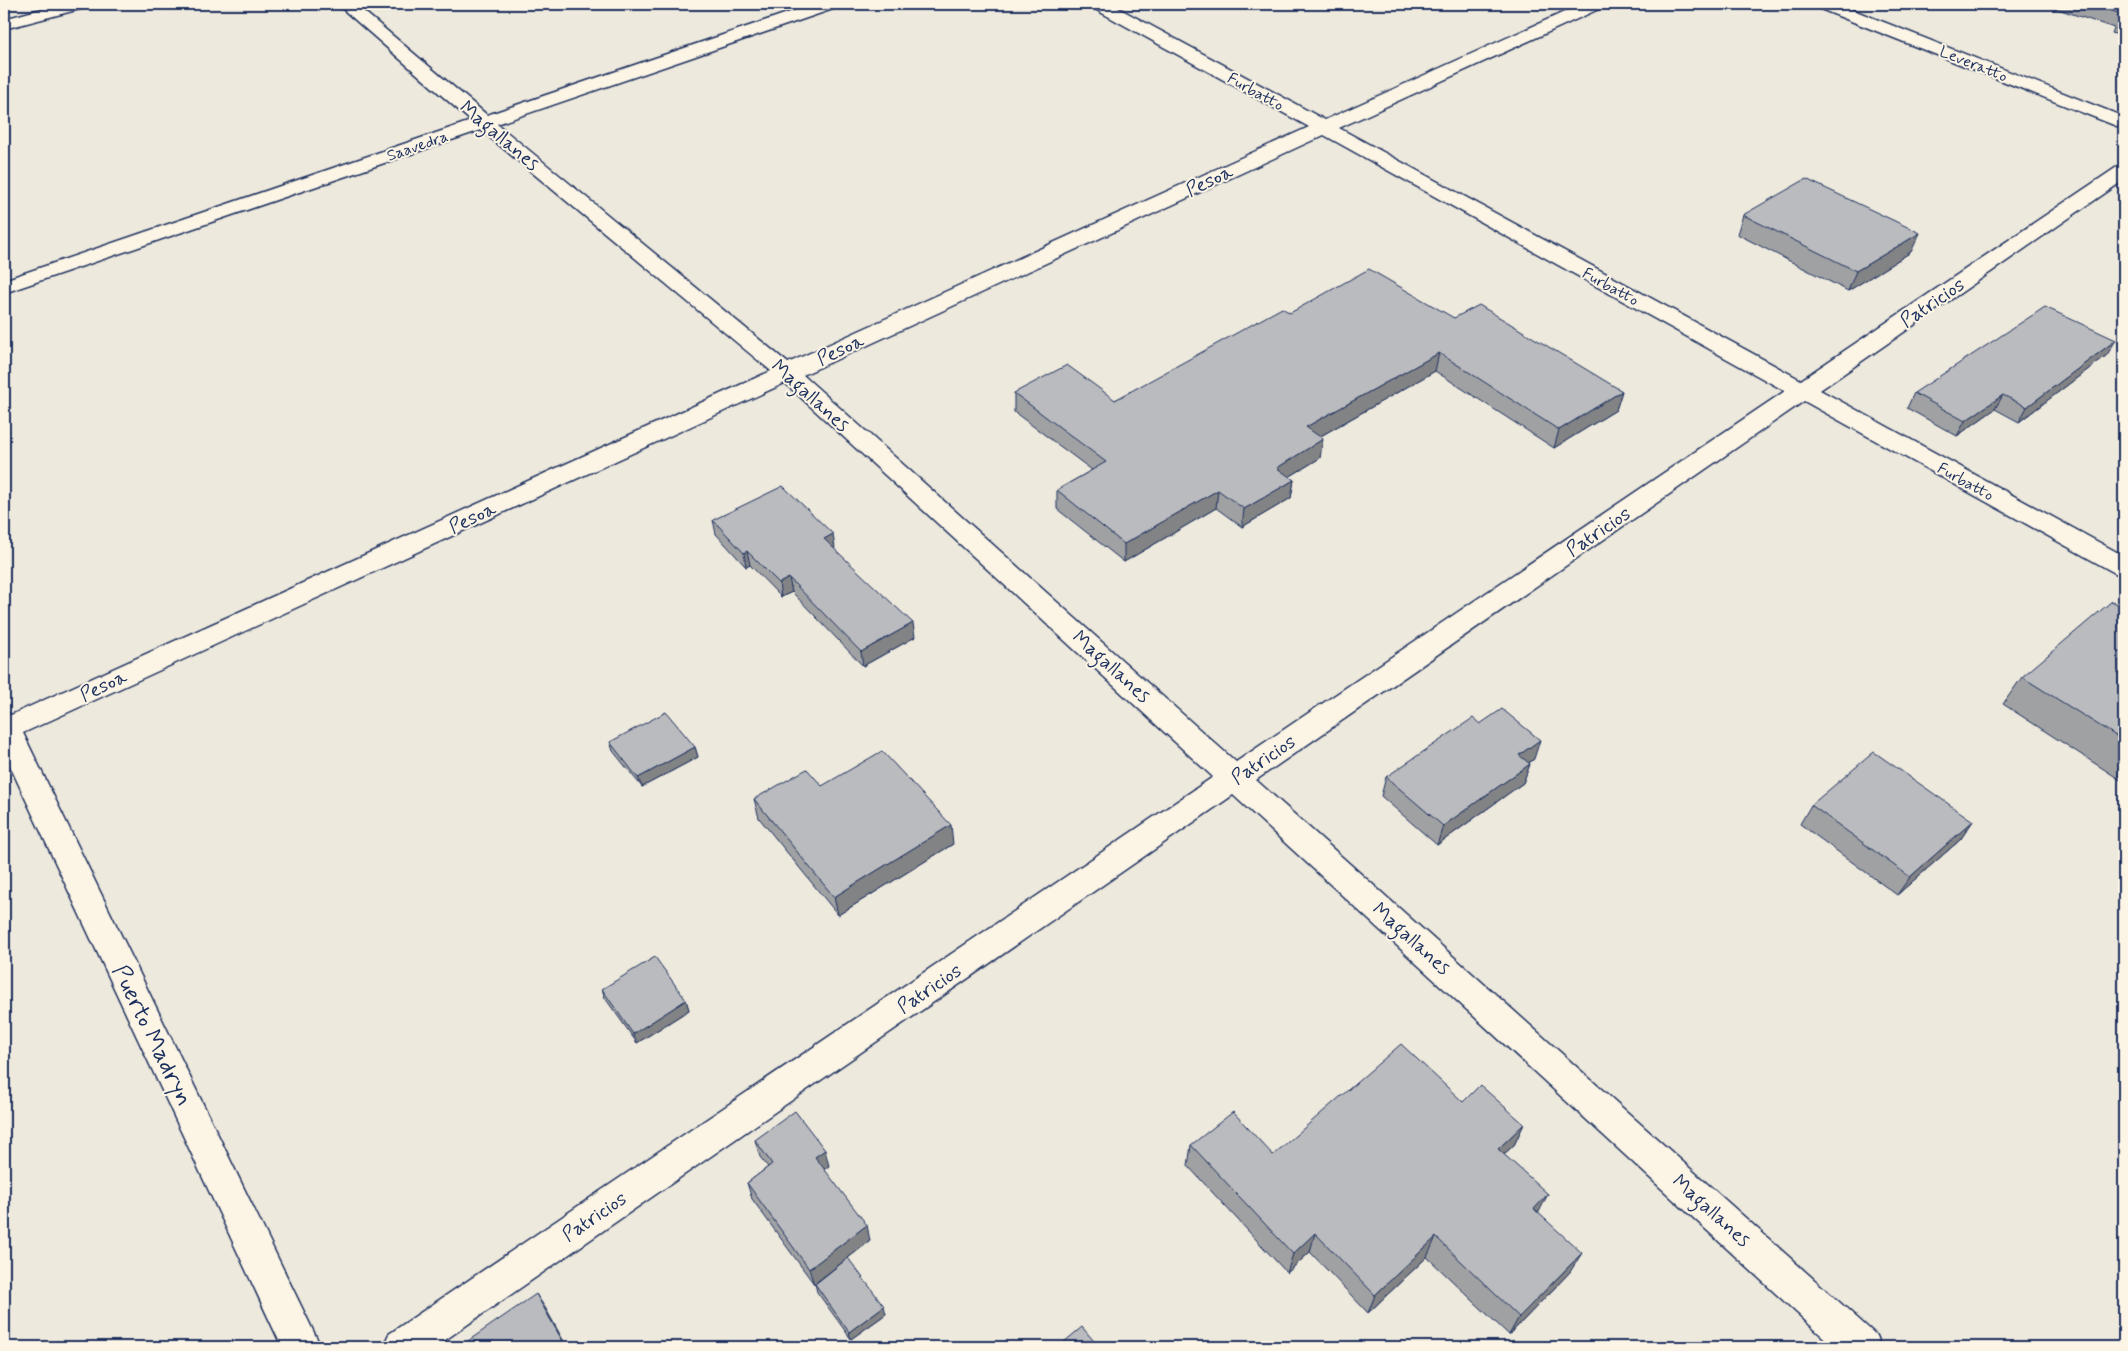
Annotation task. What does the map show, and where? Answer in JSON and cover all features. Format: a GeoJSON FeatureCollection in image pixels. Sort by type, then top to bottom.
{"type":"FeatureCollection","features":[{"type":"Feature","properties":{"kind":"street"},"geometry":{"type":"LineString","coordinates":[[4,24],[78,4]]}},
{"type":"Feature","properties":{"kind":"street","name":"Magallanes"},"geometry":{"type":"LineString","coordinates":[[345,4],[483,122],[787,373],[1862,1347]]}},
{"type":"Feature","properties":{"kind":"street","name":"Saavedra"},"geometry":{"type":"LineString","coordinates":[[4,287],[830,4]]}},
{"type":"Feature","properties":{"kind":"street","name":"Furbatto"},"geometry":{"type":"LineString","coordinates":[[1099,4],[2124,568]]}},
{"type":"Feature","properties":{"kind":"street","name":"Pesoa"},"geometry":{"type":"LineString","coordinates":[[5,727],[1595,4]]}},
{"type":"Feature","properties":{"kind":"street","name":"Leveratto"},"geometry":{"type":"LineString","coordinates":[[1824,4],[2124,123]]}},
{"type":"Feature","properties":{"kind":"street","name":"Patricios"},"geometry":{"type":"LineString","coordinates":[[402,1347],[2124,171]]}},
{"type":"Feature","properties":{"kind":"street","name":"Puerto Madryn"},"geometry":{"type":"LineString","coordinates":[[5,727],[302,1347]]}},
{"type":"Feature","properties":{"kind":"building"},"geometry":{"type":"Polygon","coordinates":[[[2091,4],[2124,4],[2124,15],[2091,4]]]}},
{"type":"Feature","properties":{"kind":"building"},"geometry":{"type":"Polygon","coordinates":[[[1806,179],[1920,233],[1856,271],[1743,215],[1806,179]]]}},
{"type":"Feature","properties":{"kind":"building"},"geometry":{"type":"Polygon","coordinates":[[[1369,269],[1454,318],[1479,305],[1622,391],[1559,430],[1439,353],[1306,427],[1323,439],[1277,468],[1294,480],[1244,509],[1218,490],[1124,544],[1057,490],[1106,462],[1014,393],[1067,365],[1115,400],[1282,308],[1290,313],[1369,269]]]}},
{"type":"Feature","properties":{"kind":"building"},"geometry":{"type":"Polygon","coordinates":[[[2045,307],[2116,340],[2027,407],[2003,395],[1965,421],[1914,393],[2045,307]]]}},
{"type":"Feature","properties":{"kind":"building"},"geometry":{"type":"Polygon","coordinates":[[[783,486],[833,534],[824,539],[913,623],[861,652],[789,578],[779,583],[747,551],[744,553],[713,520],[783,486]]]}},
{"type":"Feature","properties":{"kind":"building"},"geometry":{"type":"Polygon","coordinates":[[[2112,601],[2124,608],[2124,741],[2022,677],[2112,601]]]}},
{"type":"Feature","properties":{"kind":"building"},"geometry":{"type":"Polygon","coordinates":[[[1502,709],[1540,740],[1519,755],[1530,764],[1443,826],[1386,777],[1473,718],[1480,724],[1502,709]]]}},
{"type":"Feature","properties":{"kind":"building"},"geometry":{"type":"Polygon","coordinates":[[[666,712],[695,747],[638,778],[610,742],[666,712]]]}},
{"type":"Feature","properties":{"kind":"building"},"geometry":{"type":"Polygon","coordinates":[[[882,751],[951,825],[834,897],[754,799],[807,769],[822,786],[882,751]]]}},
{"type":"Feature","properties":{"kind":"building"},"geometry":{"type":"Polygon","coordinates":[[[1874,752],[1973,821],[1910,877],[1811,805],[1874,752]]]}},
{"type":"Feature","properties":{"kind":"building"},"geometry":{"type":"Polygon","coordinates":[[[655,957],[686,1000],[633,1034],[602,989],[655,957]]]}},
{"type":"Feature","properties":{"kind":"building"},"geometry":{"type":"Polygon","coordinates":[[[1401,1044],[1463,1102],[1480,1085],[1524,1124],[1498,1149],[1548,1194],[1534,1209],[1582,1253],[1519,1317],[1436,1237],[1375,1295],[1315,1233],[1293,1254],[1191,1145],[1233,1112],[1273,1155],[1401,1044]]]}},
{"type":"Feature","properties":{"kind":"building"},"geometry":{"type":"Polygon","coordinates":[[[795,1111],[825,1150],[815,1157],[867,1225],[809,1269],[747,1183],[772,1164],[755,1140],[795,1111]]]}},
{"type":"Feature","properties":{"kind":"building"},"geometry":{"type":"Polygon","coordinates":[[[848,1258],[884,1306],[849,1332],[815,1284],[848,1258]]]}},
{"type":"Feature","properties":{"kind":"building"},"geometry":{"type":"Polygon","coordinates":[[[536,1294],[566,1347],[463,1347],[462,1345],[536,1294]]]}},
{"type":"Feature","properties":{"kind":"building"},"geometry":{"type":"Polygon","coordinates":[[[1082,1327],[1099,1347],[1058,1347],[1082,1327]]]}},
{"type":"Feature","properties":{"kind":"building"},"geometry":{"type":"Polygon","coordinates":[[[621,1342],[624,1347],[614,1347],[621,1342]]]}}]}
